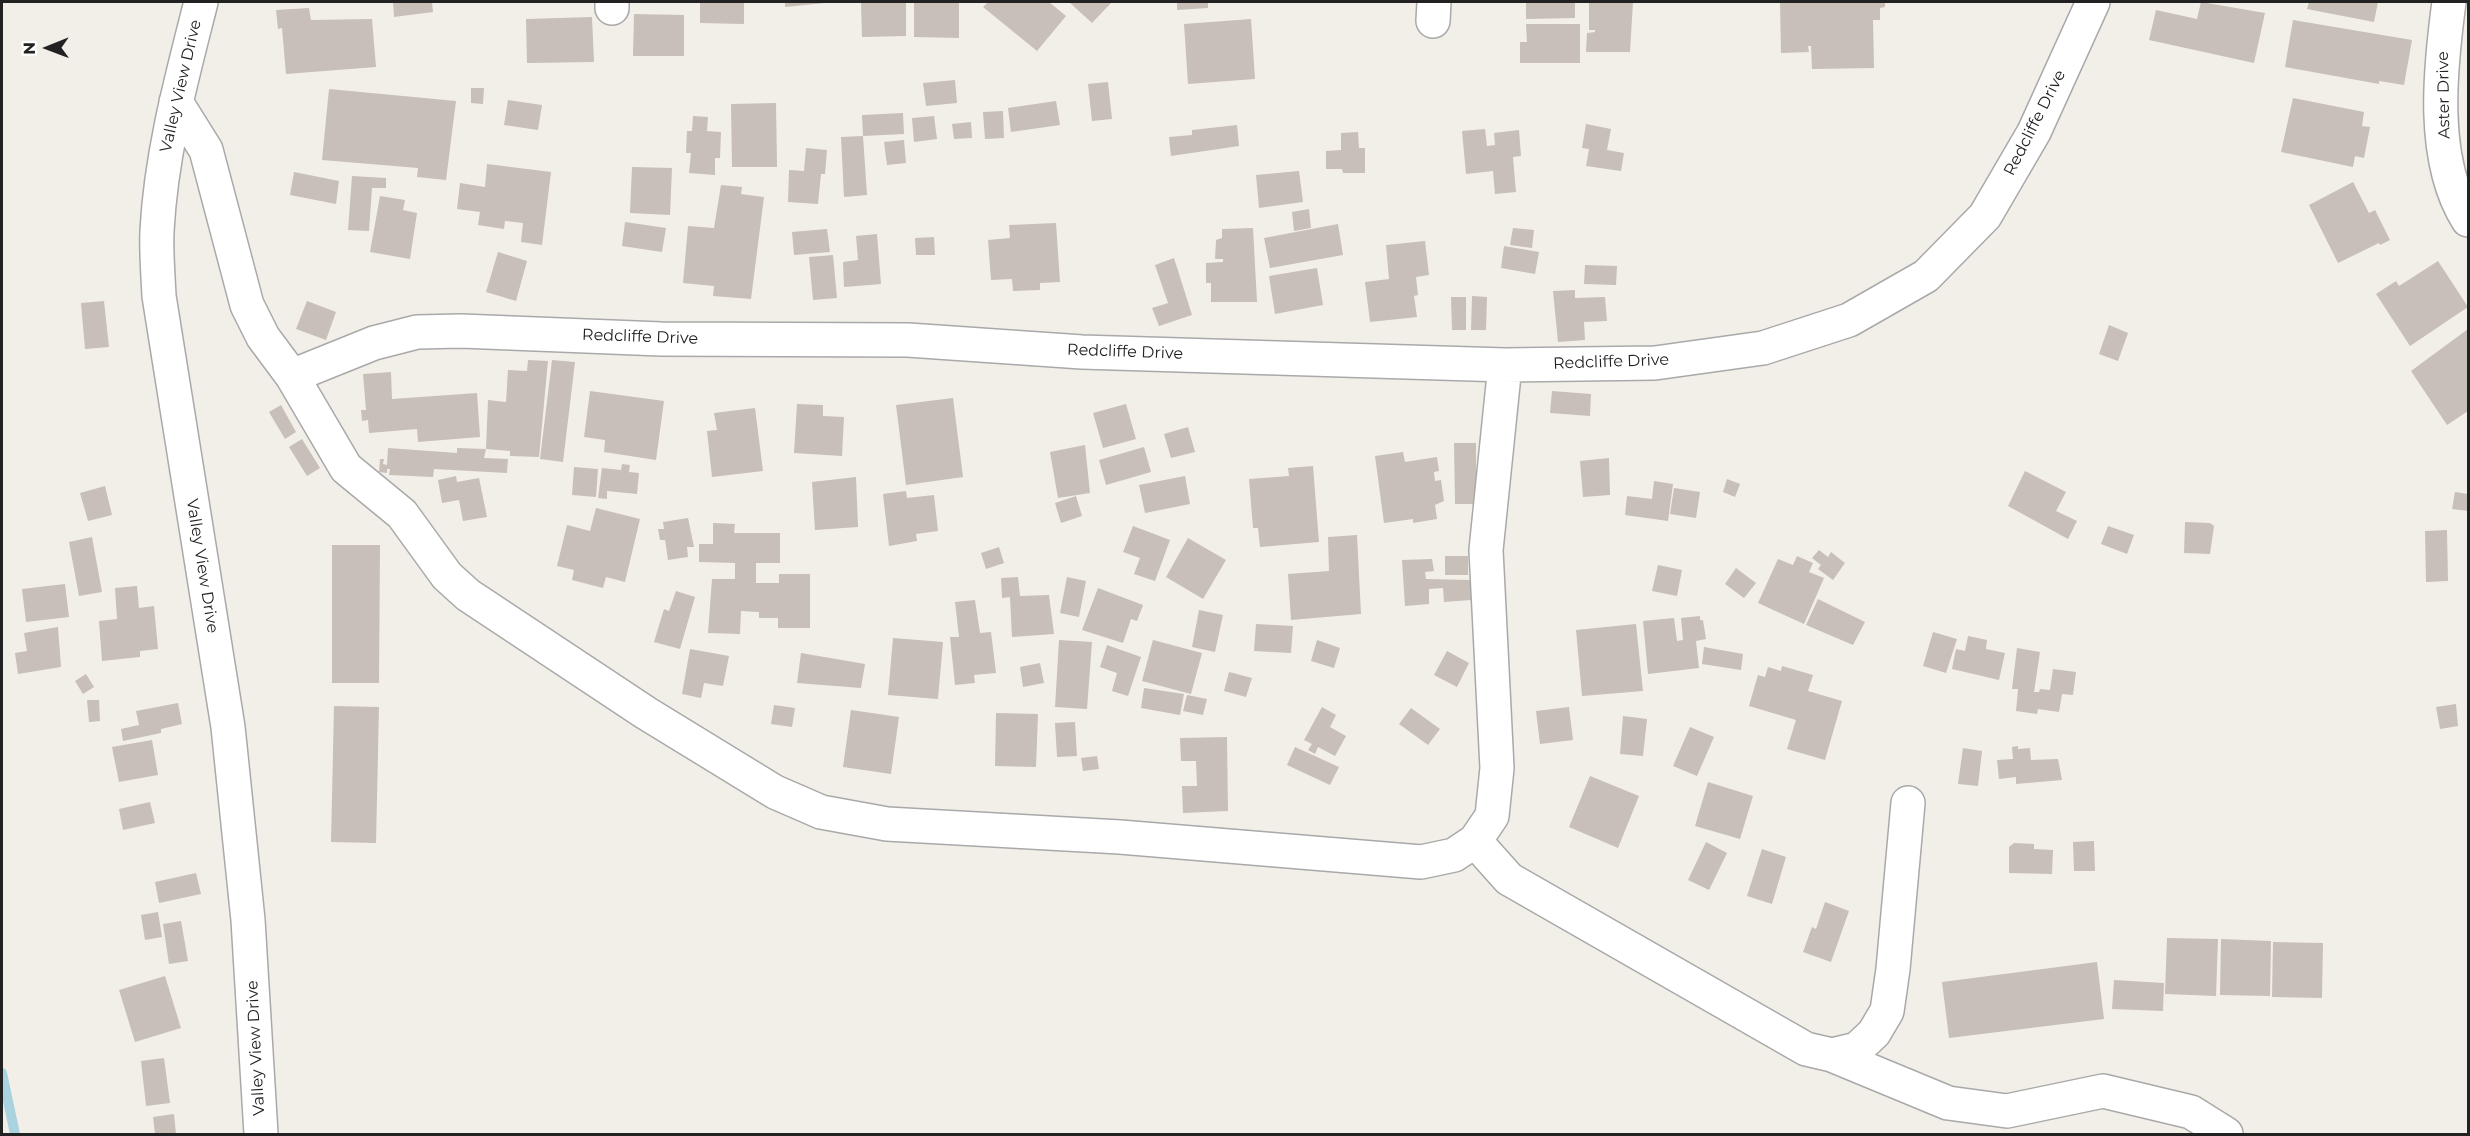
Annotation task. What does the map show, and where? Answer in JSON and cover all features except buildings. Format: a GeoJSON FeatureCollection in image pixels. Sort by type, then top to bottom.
{"type":"FeatureCollection","features":[{"type":"Feature","properties":{"kind":"street","name":"Valley View Drive"},"geometry":{"type":"LineString","coordinates":[[201,2],[176,102],[163,169],[157,233],[159,296],[228,727],[248,920],[261,1134]]}},
{"type":"Feature","properties":{"kind":"street","name":"Redcliffe Drive"},"geometry":{"type":"LineString","coordinates":[[292,376],[374,343],[417,332],[461,331],[661,339],[908,340],[1082,352],[1504,365],[1655,363],[1763,348],[1849,320],[1926,276],[1985,216],[2034,132],[2093,2]]}},
{"type":"Feature","properties":{"kind":"street","name":"Aster Drive"},"geometry":{"type":"LineString","coordinates":[[2450,2],[2440,68],[2442,133],[2458,203],[2469,220]]}},
{"type":"Feature","properties":{"kind":"street"},"geometry":{"type":"LineString","coordinates":[[176,102],[206,150],[247,305],[263,337],[292,376],[346,468],[402,514],[447,576],[468,595],[646,713],[774,792],[821,812],[887,824],[1120,837],[1421,862],[1454,855],[1475,841],[1492,816],[1497,768],[1486,550],[1504,365]]}},
{"type":"Feature","properties":{"kind":"street"},"geometry":{"type":"LineString","coordinates":[[1832,1055],[1857,1049],[1874,1034],[1887,1011],[1908,803]]}},
{"type":"Feature","properties":{"kind":"street"},"geometry":{"type":"LineString","coordinates":[[1475,841],[1509,879],[1806,1049],[1832,1055],[1948,1103],[2007,1111],[2103,1091],[2191,1112],[2226,1134]]}},
{"type":"Feature","properties":{"kind":"waterway"},"geometry":{"type":"LineString","coordinates":[[2,1073],[15,1134]]}}]}
